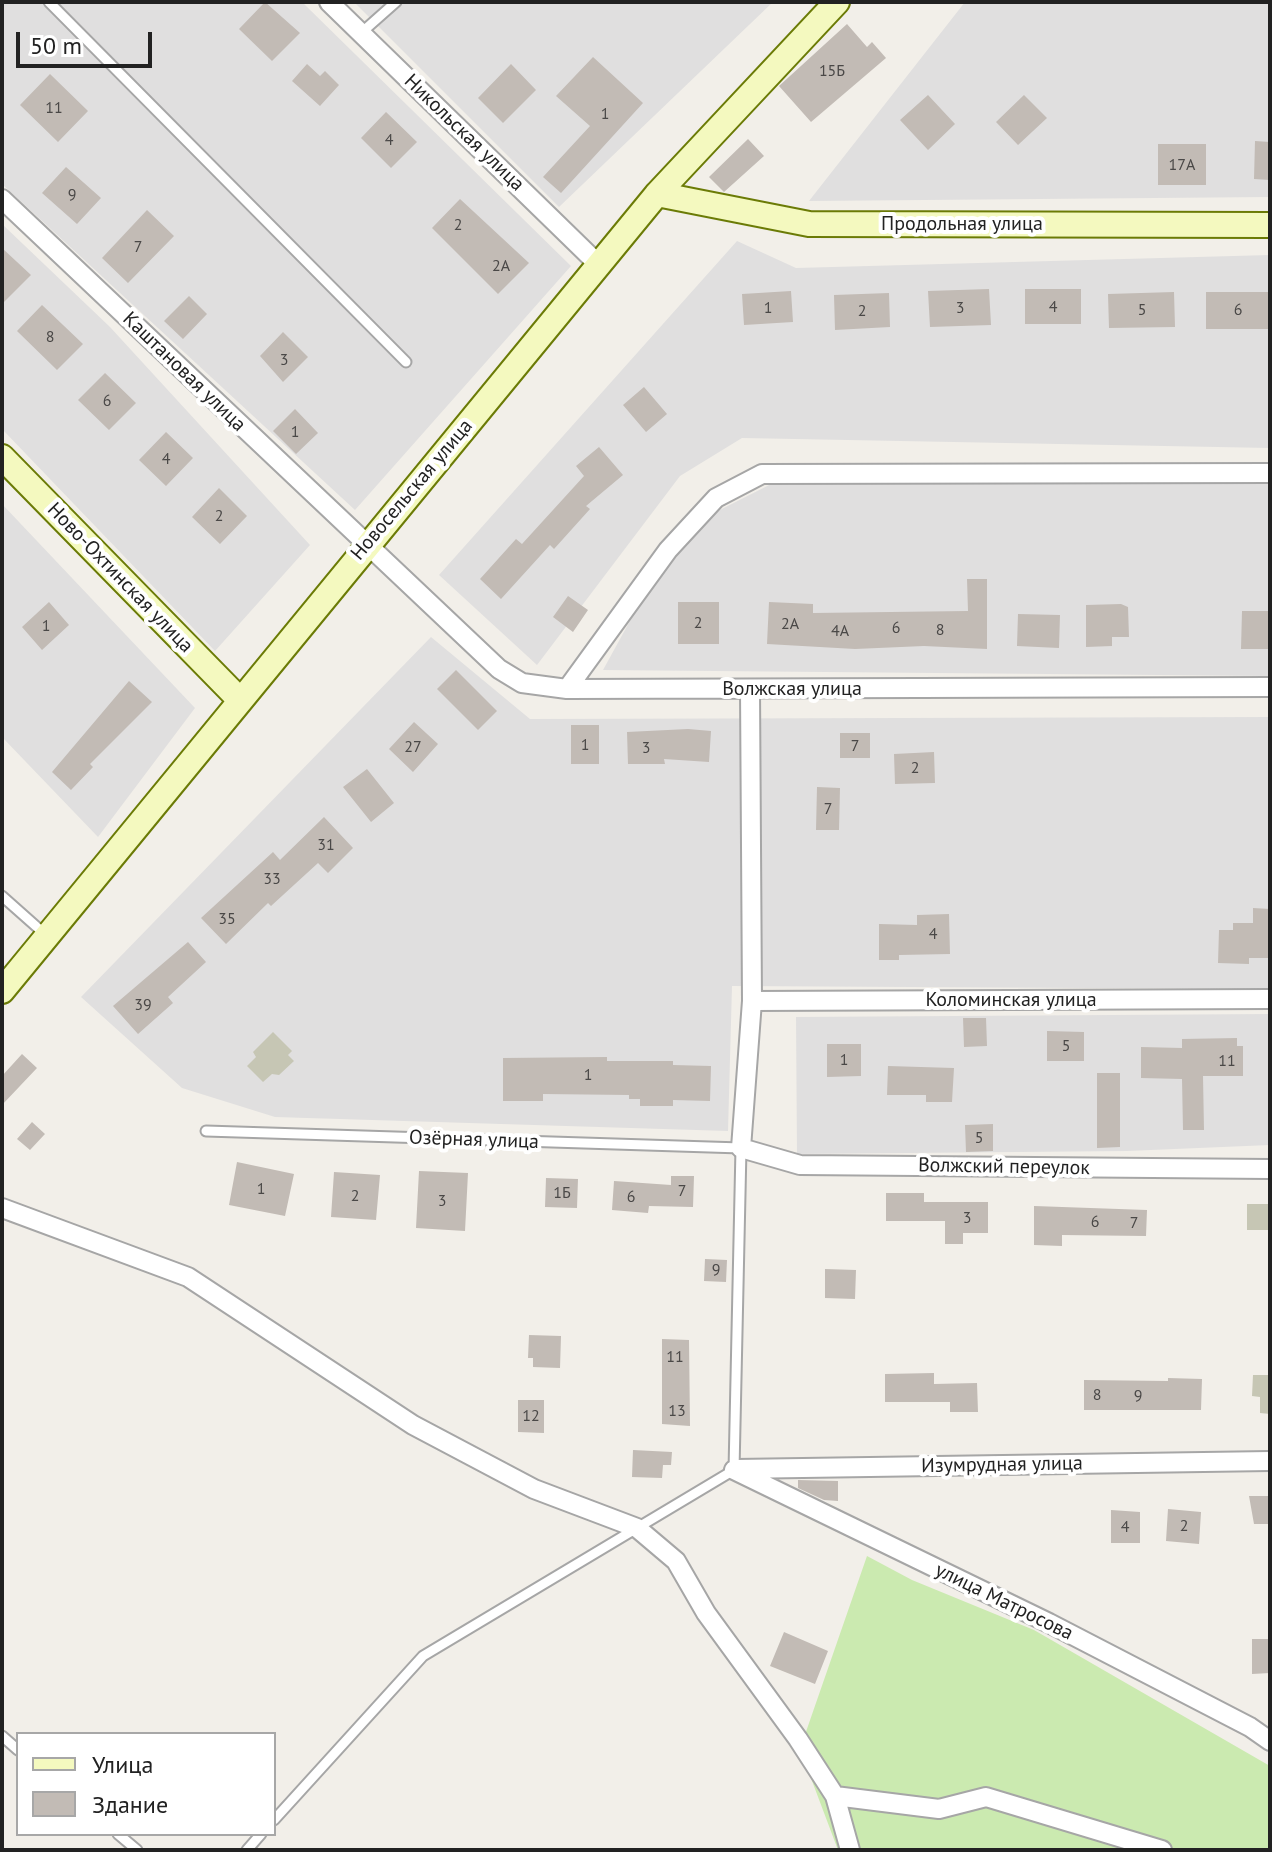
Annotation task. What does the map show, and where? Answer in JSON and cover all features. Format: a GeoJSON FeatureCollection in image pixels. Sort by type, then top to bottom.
{"type":"FeatureCollection","features":[{"type":"Feature","properties":{"kind":"street","name":"Никольская улица"},"geometry":{"type":"LineString","coordinates":[[329,2],[598,264]]}},
{"type":"Feature","properties":{"kind":"street","name":"Новосельская улица"},"geometry":{"type":"LineString","coordinates":[[2,991],[657,194],[837,2]]}},
{"type":"Feature","properties":{"kind":"street","name":"Продольная улица"},"geometry":{"type":"LineString","coordinates":[[657,194],[809,224],[1270,225]]}},
{"type":"Feature","properties":{"kind":"street","name":"Каштановая улица"},"geometry":{"type":"LineString","coordinates":[[2,199],[366,545]]}},
{"type":"Feature","properties":{"kind":"street","name":"Ново-Охтинская улица"},"geometry":{"type":"LineString","coordinates":[[2,457],[239,699]]}},
{"type":"Feature","properties":{"kind":"street"},"geometry":{"type":"LineString","coordinates":[[567,689],[668,550],[716,498],[762,474],[1270,473]]}},
{"type":"Feature","properties":{"kind":"street","name":"Волжская улица"},"geometry":{"type":"LineString","coordinates":[[366,545],[499,669],[522,683],[567,689],[750,690],[1155,685],[1270,687]]}},
{"type":"Feature","properties":{"kind":"street"},"geometry":{"type":"LineString","coordinates":[[741,1148],[752,1001],[750,690]]}},
{"type":"Feature","properties":{"kind":"street","name":"Коломинская улица"},"geometry":{"type":"LineString","coordinates":[[752,1001],[1270,999]]}},
{"type":"Feature","properties":{"kind":"street","name":"Волжский переулок"},"geometry":{"type":"LineString","coordinates":[[741,1148],[800,1165],[1270,1169]]}},
{"type":"Feature","properties":{"kind":"street"},"geometry":{"type":"LineString","coordinates":[[2,1208],[188,1277],[413,1425],[534,1489],[637,1528],[676,1561],[706,1613],[798,1739],[835,1796],[850,1850]]}},
{"type":"Feature","properties":{"kind":"street","name":"Изумрудная улица"},"geometry":{"type":"LineString","coordinates":[[734,1470],[1270,1461]]}},
{"type":"Feature","properties":{"kind":"street","name":"улица Матросова"},"geometry":{"type":"LineString","coordinates":[[734,1470],[1049,1623],[1250,1727],[1270,1741]]}},
{"type":"Feature","properties":{"kind":"street"},"geometry":{"type":"LineString","coordinates":[[835,1796],[939,1809],[986,1797],[1162,1850]]}},
{"type":"Feature","properties":{"kind":"lane"},"geometry":{"type":"LineString","coordinates":[[49,2],[406,362]]}},
{"type":"Feature","properties":{"kind":"lane"},"geometry":{"type":"LineString","coordinates":[[361,33],[396,2]]}},
{"type":"Feature","properties":{"kind":"lane"},"geometry":{"type":"LineString","coordinates":[[2,896],[47,936]]}},
{"type":"Feature","properties":{"kind":"lane","name":"Озёрная улица"},"geometry":{"type":"LineString","coordinates":[[206,1131],[741,1148]]}},
{"type":"Feature","properties":{"kind":"lane"},"geometry":{"type":"LineString","coordinates":[[276,1818],[423,1656],[734,1470],[741,1148]]}},
{"type":"Feature","properties":{"kind":"lane"},"geometry":{"type":"LineString","coordinates":[[120,1836],[137,1850]]}},
{"type":"Feature","properties":{"kind":"shaded area"},"geometry":{"type":"Polygon","coordinates":[[[2,2],[302,2],[571,266],[355,510],[2,184],[2,2]]]}},
{"type":"Feature","properties":{"kind":"shaded area"},"geometry":{"type":"Polygon","coordinates":[[[354,2],[773,2],[559,207],[354,2]]]}},
{"type":"Feature","properties":{"kind":"shaded area"},"geometry":{"type":"Polygon","coordinates":[[[965,2],[1270,2],[1270,197],[809,201],[965,2]]]}},
{"type":"Feature","properties":{"kind":"shaded area"},"geometry":{"type":"Polygon","coordinates":[[[2,224],[110,327],[310,545],[215,651],[2,429],[2,224]]]}},
{"type":"Feature","properties":{"kind":"shaded area"},"geometry":{"type":"Polygon","coordinates":[[[737,241],[796,268],[1270,255],[1270,448],[742,438],[680,476],[537,665],[439,575],[737,241]]]}},
{"type":"Feature","properties":{"kind":"shaded area"},"geometry":{"type":"Polygon","coordinates":[[[787,476],[1270,480],[1270,676],[603,670],[648,588],[704,518],[787,476]]]}},
{"type":"Feature","properties":{"kind":"shaded area"},"geometry":{"type":"Polygon","coordinates":[[[2,504],[195,708],[98,837],[2,737],[2,504]]]}},
{"type":"Feature","properties":{"kind":"shaded area"},"geometry":{"type":"Polygon","coordinates":[[[431,637],[530,719],[1270,717],[1270,989],[732,986],[728,1131],[275,1117],[182,1088],[81,997],[431,637]]]}},
{"type":"Feature","properties":{"kind":"shaded area"},"geometry":{"type":"Polygon","coordinates":[[[1270,1014],[1270,1145],[1127,1151],[797,1154],[796,1017],[1270,1014]]]}},
{"type":"Feature","properties":{"kind":"shaded area"},"geometry":{"type":"Polygon","coordinates":[[[273,1032],[292,1051],[288,1055],[294,1061],[279,1075],[272,1074],[263,1082],[247,1066],[256,1057],[253,1052],[273,1032]]]}},
{"type":"Feature","properties":{"kind":"shaded area"},"geometry":{"type":"Polygon","coordinates":[[[1247,1204],[1270,1204],[1270,1230],[1247,1230],[1247,1204]]]}},
{"type":"Feature","properties":{"kind":"shaded area"},"geometry":{"type":"Polygon","coordinates":[[[1253,1375],[1270,1375],[1270,1414],[1260,1413],[1260,1397],[1252,1396],[1253,1375]]]}},
{"type":"Feature","properties":{"kind":"green space"},"geometry":{"type":"Polygon","coordinates":[[[867,1556],[912,1580],[1034,1630],[1270,1766],[1270,1850],[838,1850],[800,1749],[867,1556]]]}},
{"type":"Feature","properties":{"kind":"building"},"geometry":{"type":"Polygon","coordinates":[[[265,2],[300,33],[272,61],[239,29],[265,2]]]}},
{"type":"Feature","properties":{"kind":"building"},"geometry":{"type":"Polygon","coordinates":[[[847,24],[867,47],[872,42],[886,58],[811,122],[779,86],[847,24]]]}},
{"type":"Feature","properties":{"kind":"building"},"geometry":{"type":"Polygon","coordinates":[[[593,57],[643,103],[561,193],[543,177],[590,126],[556,96],[593,57]]]}},
{"type":"Feature","properties":{"kind":"building"},"geometry":{"type":"Polygon","coordinates":[[[307,64],[320,76],[325,71],[339,85],[320,106],[292,81],[307,64]]]}},
{"type":"Feature","properties":{"kind":"building"},"geometry":{"type":"Polygon","coordinates":[[[511,64],[536,90],[503,123],[478,98],[511,64]]]}},
{"type":"Feature","properties":{"kind":"building"},"geometry":{"type":"Polygon","coordinates":[[[50,74],[88,111],[58,142],[20,105],[50,74]]]}},
{"type":"Feature","properties":{"kind":"building"},"geometry":{"type":"Polygon","coordinates":[[[928,95],[955,124],[928,150],[900,120],[928,95]]]}},
{"type":"Feature","properties":{"kind":"building"},"geometry":{"type":"Polygon","coordinates":[[[1024,95],[1047,118],[1018,145],[996,122],[1024,95]]]}},
{"type":"Feature","properties":{"kind":"building"},"geometry":{"type":"Polygon","coordinates":[[[386,112],[417,142],[391,168],[361,138],[386,112]]]}},
{"type":"Feature","properties":{"kind":"building"},"geometry":{"type":"Polygon","coordinates":[[[748,139],[764,156],[724,192],[709,177],[748,139]]]}},
{"type":"Feature","properties":{"kind":"building"},"geometry":{"type":"Polygon","coordinates":[[[1255,141],[1270,142],[1270,180],[1254,179],[1255,141]]]}},
{"type":"Feature","properties":{"kind":"building"},"geometry":{"type":"Polygon","coordinates":[[[1158,144],[1206,144],[1206,185],[1158,185],[1158,144]]]}},
{"type":"Feature","properties":{"kind":"building"},"geometry":{"type":"Polygon","coordinates":[[[66,167],[101,198],[77,224],[42,193],[66,167]]]}},
{"type":"Feature","properties":{"kind":"building"},"geometry":{"type":"Polygon","coordinates":[[[460,199],[529,263],[498,294],[432,228],[460,199]]]}},
{"type":"Feature","properties":{"kind":"building"},"geometry":{"type":"Polygon","coordinates":[[[147,210],[174,236],[128,283],[102,258],[147,210]]]}},
{"type":"Feature","properties":{"kind":"building"},"geometry":{"type":"Polygon","coordinates":[[[2,248],[31,275],[2,304],[2,248]]]}},
{"type":"Feature","properties":{"kind":"building"},"geometry":{"type":"Polygon","coordinates":[[[989,289],[991,325],[930,327],[928,291],[989,289]]]}},
{"type":"Feature","properties":{"kind":"building"},"geometry":{"type":"Polygon","coordinates":[[[1025,289],[1081,289],[1081,324],[1025,324],[1025,289]]]}},
{"type":"Feature","properties":{"kind":"building"},"geometry":{"type":"Polygon","coordinates":[[[791,291],[793,322],[744,325],[742,294],[791,291]]]}},
{"type":"Feature","properties":{"kind":"building"},"geometry":{"type":"Polygon","coordinates":[[[1174,292],[1175,327],[1109,328],[1108,294],[1174,292]]]}},
{"type":"Feature","properties":{"kind":"building"},"geometry":{"type":"Polygon","coordinates":[[[1206,292],[1270,292],[1270,329],[1206,329],[1206,292]]]}},
{"type":"Feature","properties":{"kind":"building"},"geometry":{"type":"Polygon","coordinates":[[[889,293],[890,327],[835,330],[834,295],[889,293]]]}},
{"type":"Feature","properties":{"kind":"building"},"geometry":{"type":"Polygon","coordinates":[[[189,296],[207,314],[183,339],[164,321],[189,296]]]}},
{"type":"Feature","properties":{"kind":"building"},"geometry":{"type":"Polygon","coordinates":[[[42,305],[83,344],[57,370],[17,331],[42,305]]]}},
{"type":"Feature","properties":{"kind":"building"},"geometry":{"type":"Polygon","coordinates":[[[283,332],[308,357],[283,382],[260,356],[283,332]]]}},
{"type":"Feature","properties":{"kind":"building"},"geometry":{"type":"Polygon","coordinates":[[[105,373],[136,403],[109,430],[78,400],[105,373]]]}},
{"type":"Feature","properties":{"kind":"building"},"geometry":{"type":"Polygon","coordinates":[[[644,387],[667,414],[646,432],[623,405],[644,387]]]}},
{"type":"Feature","properties":{"kind":"building"},"geometry":{"type":"Polygon","coordinates":[[[295,409],[318,433],[296,454],[273,431],[295,409]]]}},
{"type":"Feature","properties":{"kind":"building"},"geometry":{"type":"Polygon","coordinates":[[[166,432],[193,458],[166,486],[139,460],[166,432]]]}},
{"type":"Feature","properties":{"kind":"building"},"geometry":{"type":"Polygon","coordinates":[[[599,447],[623,475],[586,506],[590,509],[554,549],[550,545],[501,599],[480,579],[516,539],[522,544],[584,476],[576,466],[599,447]]]}},
{"type":"Feature","properties":{"kind":"building"},"geometry":{"type":"Polygon","coordinates":[[[219,488],[247,516],[220,544],[192,517],[219,488]]]}},
{"type":"Feature","properties":{"kind":"building"},"geometry":{"type":"Polygon","coordinates":[[[967,579],[987,579],[987,649],[924,646],[855,649],[767,644],[769,602],[813,604],[813,613],[968,611],[967,579]]]}},
{"type":"Feature","properties":{"kind":"building"},"geometry":{"type":"Polygon","coordinates":[[[568,596],[588,610],[573,632],[553,617],[568,596]]]}},
{"type":"Feature","properties":{"kind":"building"},"geometry":{"type":"Polygon","coordinates":[[[49,602],[69,625],[42,650],[22,627],[49,602]]]}},
{"type":"Feature","properties":{"kind":"building"},"geometry":{"type":"Polygon","coordinates":[[[678,602],[719,602],[719,644],[678,644],[678,602]]]}},
{"type":"Feature","properties":{"kind":"building"},"geometry":{"type":"Polygon","coordinates":[[[1121,604],[1128,607],[1129,637],[1112,637],[1112,646],[1086,647],[1086,605],[1121,604]]]}},
{"type":"Feature","properties":{"kind":"building"},"geometry":{"type":"Polygon","coordinates":[[[1242,611],[1270,611],[1270,649],[1241,649],[1242,611]]]}},
{"type":"Feature","properties":{"kind":"building"},"geometry":{"type":"Polygon","coordinates":[[[1018,614],[1060,615],[1059,648],[1017,646],[1018,614]]]}},
{"type":"Feature","properties":{"kind":"building"},"geometry":{"type":"Polygon","coordinates":[[[456,670],[497,711],[478,730],[437,689],[456,670]]]}},
{"type":"Feature","properties":{"kind":"building"},"geometry":{"type":"Polygon","coordinates":[[[129,681],[152,702],[90,764],[93,767],[71,790],[52,772],[129,681]]]}},
{"type":"Feature","properties":{"kind":"building"},"geometry":{"type":"Polygon","coordinates":[[[414,722],[438,744],[413,772],[389,749],[414,722]]]}},
{"type":"Feature","properties":{"kind":"building"},"geometry":{"type":"Polygon","coordinates":[[[571,725],[599,725],[599,764],[571,764],[571,725]]]}},
{"type":"Feature","properties":{"kind":"building"},"geometry":{"type":"Polygon","coordinates":[[[711,731],[709,762],[664,759],[665,764],[628,764],[627,732],[711,731]]]}},
{"type":"Feature","properties":{"kind":"building"},"geometry":{"type":"Polygon","coordinates":[[[840,733],[870,733],[870,758],[840,758],[840,733]]]}},
{"type":"Feature","properties":{"kind":"building"},"geometry":{"type":"Polygon","coordinates":[[[934,752],[935,783],[895,784],[894,754],[934,752]]]}},
{"type":"Feature","properties":{"kind":"building"},"geometry":{"type":"Polygon","coordinates":[[[367,769],[394,803],[371,822],[343,787],[367,769]]]}},
{"type":"Feature","properties":{"kind":"building"},"geometry":{"type":"Polygon","coordinates":[[[817,787],[840,788],[839,830],[816,830],[817,787]]]}},
{"type":"Feature","properties":{"kind":"building"},"geometry":{"type":"Polygon","coordinates":[[[324,817],[353,848],[328,873],[318,863],[271,906],[268,903],[226,944],[201,918],[273,852],[280,860],[324,817]]]}},
{"type":"Feature","properties":{"kind":"building"},"geometry":{"type":"Polygon","coordinates":[[[1253,908],[1270,909],[1270,958],[1249,958],[1249,964],[1218,963],[1219,930],[1233,930],[1233,923],[1253,923],[1253,908]]]}},
{"type":"Feature","properties":{"kind":"building"},"geometry":{"type":"Polygon","coordinates":[[[949,914],[950,954],[899,955],[899,960],[879,960],[879,924],[917,925],[917,915],[949,914]]]}},
{"type":"Feature","properties":{"kind":"building"},"geometry":{"type":"Polygon","coordinates":[[[188,942],[206,962],[168,997],[173,1003],[138,1034],[113,1006],[188,942]]]}},
{"type":"Feature","properties":{"kind":"building"},"geometry":{"type":"Polygon","coordinates":[[[963,1018],[986,1018],[987,1046],[964,1047],[963,1018]]]}},
{"type":"Feature","properties":{"kind":"building"},"geometry":{"type":"Polygon","coordinates":[[[1047,1031],[1084,1032],[1084,1061],[1047,1061],[1047,1031]]]}},
{"type":"Feature","properties":{"kind":"building"},"geometry":{"type":"Polygon","coordinates":[[[1237,1038],[1237,1046],[1243,1046],[1243,1076],[1203,1076],[1204,1130],[1183,1130],[1182,1079],[1141,1078],[1141,1047],[1182,1048],[1182,1039],[1237,1038]]]}},
{"type":"Feature","properties":{"kind":"building"},"geometry":{"type":"Polygon","coordinates":[[[827,1044],[861,1044],[861,1076],[827,1077],[827,1044]]]}},
{"type":"Feature","properties":{"kind":"building"},"geometry":{"type":"Polygon","coordinates":[[[22,1054],[37,1068],[2,1105],[2,1076],[22,1054]]]}},
{"type":"Feature","properties":{"kind":"building"},"geometry":{"type":"Polygon","coordinates":[[[607,1057],[607,1061],[673,1061],[673,1065],[711,1066],[710,1101],[673,1100],[673,1106],[640,1106],[640,1099],[629,1099],[629,1095],[543,1094],[543,1101],[503,1101],[503,1058],[607,1057]]]}},
{"type":"Feature","properties":{"kind":"building"},"geometry":{"type":"Polygon","coordinates":[[[888,1066],[954,1068],[952,1102],[926,1102],[926,1095],[887,1095],[888,1066]]]}},
{"type":"Feature","properties":{"kind":"building"},"geometry":{"type":"Polygon","coordinates":[[[1097,1073],[1120,1073],[1120,1147],[1097,1148],[1097,1073]]]}},
{"type":"Feature","properties":{"kind":"building"},"geometry":{"type":"Polygon","coordinates":[[[32,1122],[45,1134],[30,1150],[17,1139],[32,1122]]]}},
{"type":"Feature","properties":{"kind":"building"},"geometry":{"type":"Polygon","coordinates":[[[993,1124],[993,1151],[966,1152],[965,1125],[993,1124]]]}},
{"type":"Feature","properties":{"kind":"building"},"geometry":{"type":"Polygon","coordinates":[[[237,1162],[294,1174],[285,1216],[229,1205],[237,1162]]]}},
{"type":"Feature","properties":{"kind":"building"},"geometry":{"type":"Polygon","coordinates":[[[419,1171],[468,1173],[465,1231],[416,1228],[419,1171]]]}},
{"type":"Feature","properties":{"kind":"building"},"geometry":{"type":"Polygon","coordinates":[[[334,1172],[380,1175],[376,1220],[331,1217],[334,1172]]]}},
{"type":"Feature","properties":{"kind":"building"},"geometry":{"type":"Polygon","coordinates":[[[671,1176],[694,1176],[693,1207],[649,1206],[648,1213],[612,1210],[614,1181],[671,1185],[671,1176]]]}},
{"type":"Feature","properties":{"kind":"building"},"geometry":{"type":"Polygon","coordinates":[[[546,1178],[578,1179],[577,1208],[545,1207],[546,1178]]]}},
{"type":"Feature","properties":{"kind":"building"},"geometry":{"type":"Polygon","coordinates":[[[886,1193],[924,1193],[924,1202],[988,1202],[988,1233],[963,1233],[963,1244],[945,1244],[945,1221],[886,1221],[886,1193]]]}},
{"type":"Feature","properties":{"kind":"building"},"geometry":{"type":"Polygon","coordinates":[[[1034,1206],[1147,1210],[1146,1236],[1062,1235],[1062,1246],[1034,1245],[1034,1206]]]}},
{"type":"Feature","properties":{"kind":"building"},"geometry":{"type":"Polygon","coordinates":[[[705,1259],[727,1260],[726,1282],[704,1281],[705,1259]]]}},
{"type":"Feature","properties":{"kind":"building"},"geometry":{"type":"Polygon","coordinates":[[[825,1269],[856,1270],[855,1299],[825,1298],[825,1269]]]}},
{"type":"Feature","properties":{"kind":"building"},"geometry":{"type":"Polygon","coordinates":[[[529,1335],[561,1336],[560,1368],[533,1367],[533,1358],[528,1358],[529,1335]]]}},
{"type":"Feature","properties":{"kind":"building"},"geometry":{"type":"Polygon","coordinates":[[[662,1339],[689,1340],[690,1426],[662,1424],[662,1339]]]}},
{"type":"Feature","properties":{"kind":"building"},"geometry":{"type":"Polygon","coordinates":[[[934,1373],[934,1384],[977,1383],[978,1412],[950,1412],[950,1402],[885,1402],[885,1374],[934,1373]]]}},
{"type":"Feature","properties":{"kind":"building"},"geometry":{"type":"Polygon","coordinates":[[[1168,1378],[1202,1379],[1201,1410],[1084,1410],[1084,1380],[1168,1381],[1168,1378]]]}},
{"type":"Feature","properties":{"kind":"building"},"geometry":{"type":"Polygon","coordinates":[[[518,1400],[544,1400],[544,1433],[518,1432],[518,1400]]]}},
{"type":"Feature","properties":{"kind":"building"},"geometry":{"type":"Polygon","coordinates":[[[633,1450],[672,1452],[671,1465],[663,1465],[662,1478],[632,1477],[633,1450]]]}},
{"type":"Feature","properties":{"kind":"building"},"geometry":{"type":"Polygon","coordinates":[[[798,1480],[838,1481],[838,1501],[824,1500],[798,1488],[798,1480]]]}},
{"type":"Feature","properties":{"kind":"building"},"geometry":{"type":"Polygon","coordinates":[[[1249,1496],[1270,1496],[1270,1524],[1254,1524],[1249,1496]]]}},
{"type":"Feature","properties":{"kind":"building"},"geometry":{"type":"Polygon","coordinates":[[[1168,1509],[1201,1512],[1199,1544],[1166,1541],[1168,1509]]]}},
{"type":"Feature","properties":{"kind":"building"},"geometry":{"type":"Polygon","coordinates":[[[1111,1510],[1140,1512],[1140,1543],[1111,1543],[1111,1510]]]}},
{"type":"Feature","properties":{"kind":"building"},"geometry":{"type":"Polygon","coordinates":[[[784,1632],[828,1651],[815,1684],[770,1666],[784,1632]]]}},
{"type":"Feature","properties":{"kind":"building"},"geometry":{"type":"Polygon","coordinates":[[[1252,1639],[1270,1639],[1270,1673],[1252,1674],[1252,1639]]]}}]}
